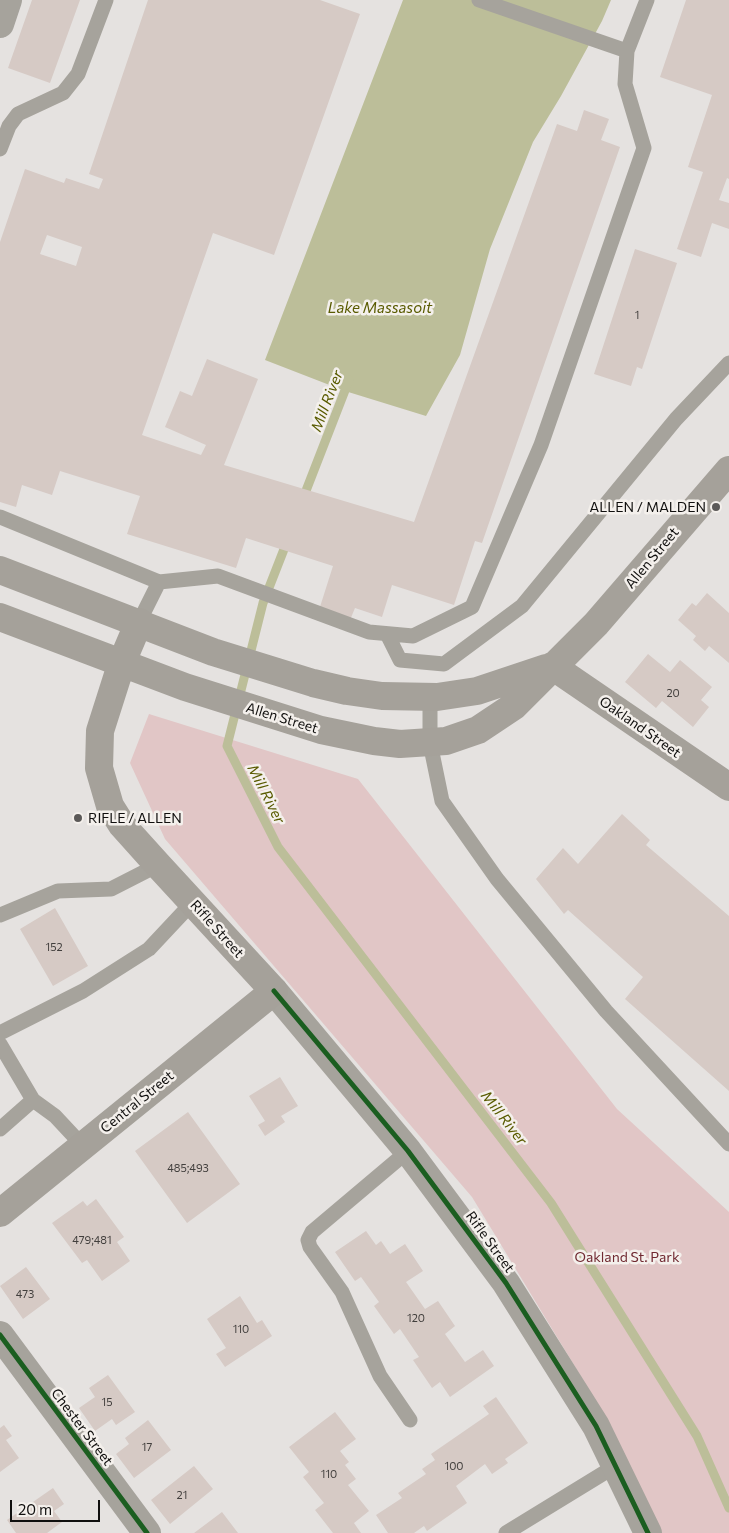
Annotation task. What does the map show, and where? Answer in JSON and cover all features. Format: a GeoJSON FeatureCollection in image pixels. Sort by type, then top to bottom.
{"type":"FeatureCollection","features":[{"type":"Feature","properties":{"kind":"main road","name":"Allen Street"},"geometry":{"type":"LineString","coordinates":[[0,616],[185,687],[321,730],[374,741],[400,744],[430,743],[462,736],[492,722],[514,706],[596,624],[729,470]]}},
{"type":"Feature","properties":{"kind":"main road","name":"Allen Street"},"geometry":{"type":"LineString","coordinates":[[0,570],[213,652],[276,672],[347,691],[382,696],[430,697],[477,691],[552,666]]}},
{"type":"Feature","properties":{"kind":"main road","name":"Rifle Street"},"geometry":{"type":"LineString","coordinates":[[139,622],[122,662],[100,731],[100,768],[110,806],[122,825],[274,991]]}},
{"type":"Feature","properties":{"kind":"main road","name":"Oakland Street"},"geometry":{"type":"LineString","coordinates":[[552,666],[729,787]]}},
{"type":"Feature","properties":{"kind":"main road","name":"Central Street"},"geometry":{"type":"LineString","coordinates":[[0,1212],[274,991]]}},
{"type":"Feature","properties":{"kind":"street"},"geometry":{"type":"LineString","coordinates":[[0,24],[8,0]]}},
{"type":"Feature","properties":{"kind":"street","name":"Rifle Street"},"geometry":{"type":"LineString","coordinates":[[274,991],[408,1151],[506,1284],[570,1383],[617,1465],[648,1533]]}},
{"type":"Feature","properties":{"kind":"street","name":"Chester Street"},"geometry":{"type":"LineString","coordinates":[[0,1335],[147,1533]]}},
{"type":"Feature","properties":{"kind":"lane"},"geometry":{"type":"LineString","coordinates":[[0,149],[9,126],[18,114],[63,93],[78,74],[106,0]]}},
{"type":"Feature","properties":{"kind":"lane"},"geometry":{"type":"LineString","coordinates":[[479,0],[627,51]]}},
{"type":"Feature","properties":{"kind":"lane"},"geometry":{"type":"LineString","coordinates":[[0,517],[158,582],[218,576],[369,632],[413,636],[472,607],[542,445],[644,148],[625,84],[627,51],[647,0]]}},
{"type":"Feature","properties":{"kind":"lane"},"geometry":{"type":"LineString","coordinates":[[387,634],[400,660],[444,664],[522,606],[676,419],[729,363]]}},
{"type":"Feature","properties":{"kind":"lane"},"geometry":{"type":"LineString","coordinates":[[139,622],[158,582]]}},
{"type":"Feature","properties":{"kind":"lane"},"geometry":{"type":"LineString","coordinates":[[430,697],[430,743],[442,801],[498,879],[606,1011],[729,1144]]}},
{"type":"Feature","properties":{"kind":"lane"},"geometry":{"type":"LineString","coordinates":[[0,915],[58,891],[111,889],[158,865]]}},
{"type":"Feature","properties":{"kind":"lane"},"geometry":{"type":"LineString","coordinates":[[0,1033],[83,991],[149,949],[193,902]]}},
{"type":"Feature","properties":{"kind":"lane"},"geometry":{"type":"LineString","coordinates":[[0,1044],[33,1100],[55,1116],[83,1146]]}},
{"type":"Feature","properties":{"kind":"lane"},"geometry":{"type":"LineString","coordinates":[[0,1129],[33,1100]]}},
{"type":"Feature","properties":{"kind":"lane"},"geometry":{"type":"LineString","coordinates":[[408,1151],[312,1232],[308,1240],[310,1247],[342,1292],[380,1376],[410,1420]]}},
{"type":"Feature","properties":{"kind":"lane"},"geometry":{"type":"LineString","coordinates":[[506,1533],[617,1465]]}},
{"type":"Feature","properties":{"kind":"green space","name":"Oakland St. Park"},"geometry":{"type":"Polygon","coordinates":[[[149,714],[358,779],[617,1109],[729,1212],[729,1533],[657,1533],[597,1403],[472,1197],[165,839],[130,763],[149,714]]]}},
{"type":"Feature","properties":{"kind":"water","name":"Lake Massasoit"},"geometry":{"type":"Polygon","coordinates":[[[403,0],[611,0],[602,21],[561,96],[533,142],[490,249],[460,355],[426,416],[345,391],[265,360],[403,0]]]}},
{"type":"Feature","properties":{"kind":"building"},"geometry":{"type":"Polygon","coordinates":[[[32,0],[80,0],[50,83],[8,68],[32,0]]]}},
{"type":"Feature","properties":{"kind":"building"},"geometry":{"type":"Polygon","coordinates":[[[148,0],[320,0],[360,14],[274,255],[213,233],[142,435],[201,455],[206,445],[165,427],[180,391],[192,396],[207,359],[258,379],[224,465],[414,522],[557,124],[577,131],[584,110],[609,119],[601,140],[620,147],[482,543],[475,541],[454,605],[392,585],[382,617],[355,608],[350,620],[319,610],[333,566],[246,538],[236,568],[127,534],[140,496],[60,471],[52,495],[22,485],[16,507],[0,502],[0,242],[25,169],[64,183],[66,178],[99,189],[103,179],[89,174],[148,0]],[[47,235],[40,254],[76,266],[82,247],[47,235]]]}},
{"type":"Feature","properties":{"kind":"building"},"geometry":{"type":"Polygon","coordinates":[[[686,0],[729,0],[729,179],[727,178],[719,200],[729,203],[729,229],[712,223],[701,257],[677,249],[703,172],[688,167],[712,95],[660,77],[686,0]]]}},
{"type":"Feature","properties":{"kind":"building"},"geometry":{"type":"Polygon","coordinates":[[[635,249],[677,263],[642,369],[637,367],[631,386],[594,374],[635,249]]]}},
{"type":"Feature","properties":{"kind":"building"},"geometry":{"type":"Polygon","coordinates":[[[707,593],[729,613],[729,663],[709,646],[705,651],[693,640],[696,636],[678,620],[692,603],[696,606],[707,593]]]}},
{"type":"Feature","properties":{"kind":"building"},"geometry":{"type":"Polygon","coordinates":[[[648,654],[670,672],[680,660],[712,687],[701,700],[709,707],[693,727],[662,701],[656,708],[625,682],[648,654]]]}},
{"type":"Feature","properties":{"kind":"building"},"geometry":{"type":"Polygon","coordinates":[[[622,814],[650,840],[646,845],[729,916],[729,1091],[625,999],[643,977],[568,910],[564,914],[536,879],[563,848],[578,864],[622,814]]]}},
{"type":"Feature","properties":{"kind":"building"},"geometry":{"type":"Polygon","coordinates":[[[55,908],[88,966],[53,986],[20,929],[55,908]]]}},
{"type":"Feature","properties":{"kind":"building"},"geometry":{"type":"Polygon","coordinates":[[[280,1077],[298,1106],[281,1116],[285,1122],[265,1136],[258,1125],[265,1121],[249,1096],[280,1077]]]}},
{"type":"Feature","properties":{"kind":"building"},"geometry":{"type":"Polygon","coordinates":[[[188,1112],[240,1184],[187,1223],[135,1151],[188,1112]]]}},
{"type":"Feature","properties":{"kind":"building"},"geometry":{"type":"Polygon","coordinates":[[[96,1199],[124,1237],[117,1242],[130,1261],[102,1281],[87,1260],[82,1263],[52,1223],[83,1201],[87,1206],[96,1199]]]}},
{"type":"Feature","properties":{"kind":"building"},"geometry":{"type":"Polygon","coordinates":[[[366,1231],[376,1245],[381,1241],[390,1254],[405,1244],[423,1271],[406,1282],[425,1309],[438,1301],[455,1326],[445,1334],[465,1362],[483,1350],[494,1366],[450,1397],[440,1382],[432,1388],[413,1360],[419,1357],[400,1329],[394,1334],[374,1306],[379,1302],[361,1277],[355,1281],[335,1252],[366,1231]]]}},
{"type":"Feature","properties":{"kind":"building"},"geometry":{"type":"Polygon","coordinates":[[[26,1267],[50,1299],[23,1319],[0,1286],[26,1267]]]}},
{"type":"Feature","properties":{"kind":"building"},"geometry":{"type":"Polygon","coordinates":[[[240,1296],[257,1323],[262,1320],[272,1336],[225,1367],[216,1354],[226,1348],[207,1319],[240,1296]]]}},
{"type":"Feature","properties":{"kind":"building"},"geometry":{"type":"Polygon","coordinates":[[[108,1375],[135,1412],[116,1425],[112,1419],[95,1431],[79,1408],[95,1397],[89,1388],[108,1375]]]}},
{"type":"Feature","properties":{"kind":"building"},"geometry":{"type":"Polygon","coordinates":[[[496,1397],[528,1443],[505,1459],[508,1463],[492,1474],[485,1464],[456,1486],[467,1503],[427,1531],[424,1526],[414,1533],[388,1533],[376,1515],[402,1498],[398,1493],[426,1474],[422,1469],[435,1460],[431,1454],[489,1414],[483,1406],[496,1397]]]}},
{"type":"Feature","properties":{"kind":"building"},"geometry":{"type":"Polygon","coordinates":[[[335,1412],[356,1439],[340,1451],[349,1462],[345,1465],[356,1479],[348,1485],[369,1511],[354,1523],[361,1533],[333,1533],[315,1510],[324,1503],[303,1477],[309,1472],[289,1447],[335,1412]]]}},
{"type":"Feature","properties":{"kind":"building"},"geometry":{"type":"Polygon","coordinates":[[[148,1420],[171,1450],[134,1478],[116,1454],[129,1444],[125,1438],[148,1420]]]}},
{"type":"Feature","properties":{"kind":"building"},"geometry":{"type":"Polygon","coordinates":[[[4,1425],[12,1436],[6,1440],[19,1458],[0,1472],[0,1428],[4,1425]]]}},
{"type":"Feature","properties":{"kind":"building"},"geometry":{"type":"Polygon","coordinates":[[[194,1466],[213,1489],[170,1524],[151,1500],[194,1466]]]}},
{"type":"Feature","properties":{"kind":"building"},"geometry":{"type":"Polygon","coordinates":[[[53,1488],[64,1504],[54,1511],[62,1522],[47,1533],[16,1533],[7,1520],[53,1488]]]}},
{"type":"Feature","properties":{"kind":"building"},"geometry":{"type":"Polygon","coordinates":[[[222,1512],[238,1533],[194,1533],[222,1512]]]}},
{"type":"Feature","properties":{"kind":"waterway","name":"Mill River"},"geometry":{"type":"LineString","coordinates":[[302,501],[349,380]]}},
{"type":"Feature","properties":{"kind":"waterway","name":"Mill River"},"geometry":{"type":"LineString","coordinates":[[288,539],[263,603],[227,746],[278,847],[551,1203],[697,1436],[729,1508]]}},
{"type":"Feature","properties":{"kind":"cycle path"},"geometry":{"type":"LineString","coordinates":[[274,991],[408,1151],[506,1283],[596,1426],[648,1533]]}},
{"type":"Feature","properties":{"kind":"cycle path"},"geometry":{"type":"LineString","coordinates":[[0,1335],[147,1533]]}},
{"type":"Feature","properties":{"kind":"place","name":"ALLEN / MALDEN"},"geometry":{"type":"Point","coordinates":[716,507]}},
{"type":"Feature","properties":{"kind":"place","name":"RIFLE / ALLEN"},"geometry":{"type":"Point","coordinates":[78,818]}}]}
